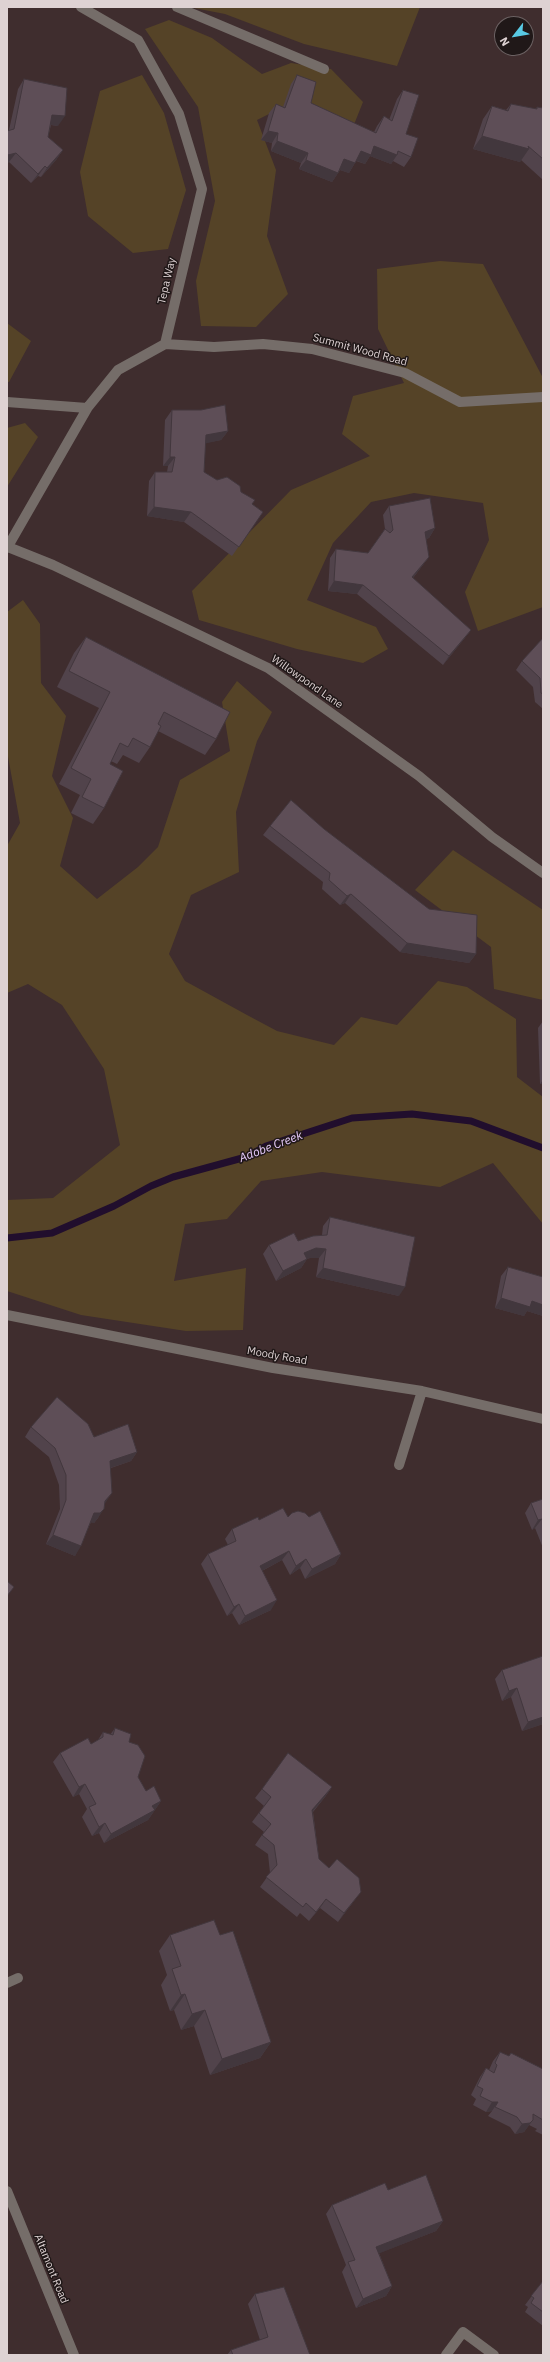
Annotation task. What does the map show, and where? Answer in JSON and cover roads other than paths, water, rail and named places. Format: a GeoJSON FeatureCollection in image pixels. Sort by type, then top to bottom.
{"type":"FeatureCollection","features":[{"type":"Feature","properties":{"kind":"street","name":"Tepa Way"},"geometry":{"type":"LineString","coordinates":[[81,7],[138,40],[179,114],[202,189],[165,344]]}},
{"type":"Feature","properties":{"kind":"street"},"geometry":{"type":"LineString","coordinates":[[177,7],[324,69]]}},
{"type":"Feature","properties":{"kind":"street","name":"Summit Wood Road"},"geometry":{"type":"LineString","coordinates":[[165,344],[214,347],[263,344],[312,349],[405,373],[460,402],[543,397]]}},
{"type":"Feature","properties":{"kind":"street"},"geometry":{"type":"LineString","coordinates":[[7,547],[87,408],[118,370],[165,344]]}},
{"type":"Feature","properties":{"kind":"street"},"geometry":{"type":"LineString","coordinates":[[7,402],[87,408]]}},
{"type":"Feature","properties":{"kind":"street","name":"Willowpond Lane"},"geometry":{"type":"LineString","coordinates":[[7,547],[53,565],[268,668],[420,776],[492,837],[543,873]]}},
{"type":"Feature","properties":{"kind":"street","name":"Moody Road"},"geometry":{"type":"LineString","coordinates":[[7,1315],[273,1368],[422,1391],[543,1419]]}},
{"type":"Feature","properties":{"kind":"street"},"geometry":{"type":"LineString","coordinates":[[399,1465],[422,1391]]}},
{"type":"Feature","properties":{"kind":"street"},"geometry":{"type":"LineString","coordinates":[[7,1983],[18,1978]]}},
{"type":"Feature","properties":{"kind":"street","name":"Altamont Road"},"geometry":{"type":"LineString","coordinates":[[7,2191],[74,2355]]}},
{"type":"Feature","properties":{"kind":"street"},"geometry":{"type":"LineString","coordinates":[[446,2355],[462,2332],[494,2355]]}},
{"type":"Feature","properties":{"kind":"waterway","name":"Adobe Creek"},"geometry":{"type":"LineString","coordinates":[[7,1238],[52,1233],[114,1206],[151,1186],[173,1177],[246,1157],[266,1146],[352,1118],[412,1114],[471,1121],[543,1148]]}}]}
